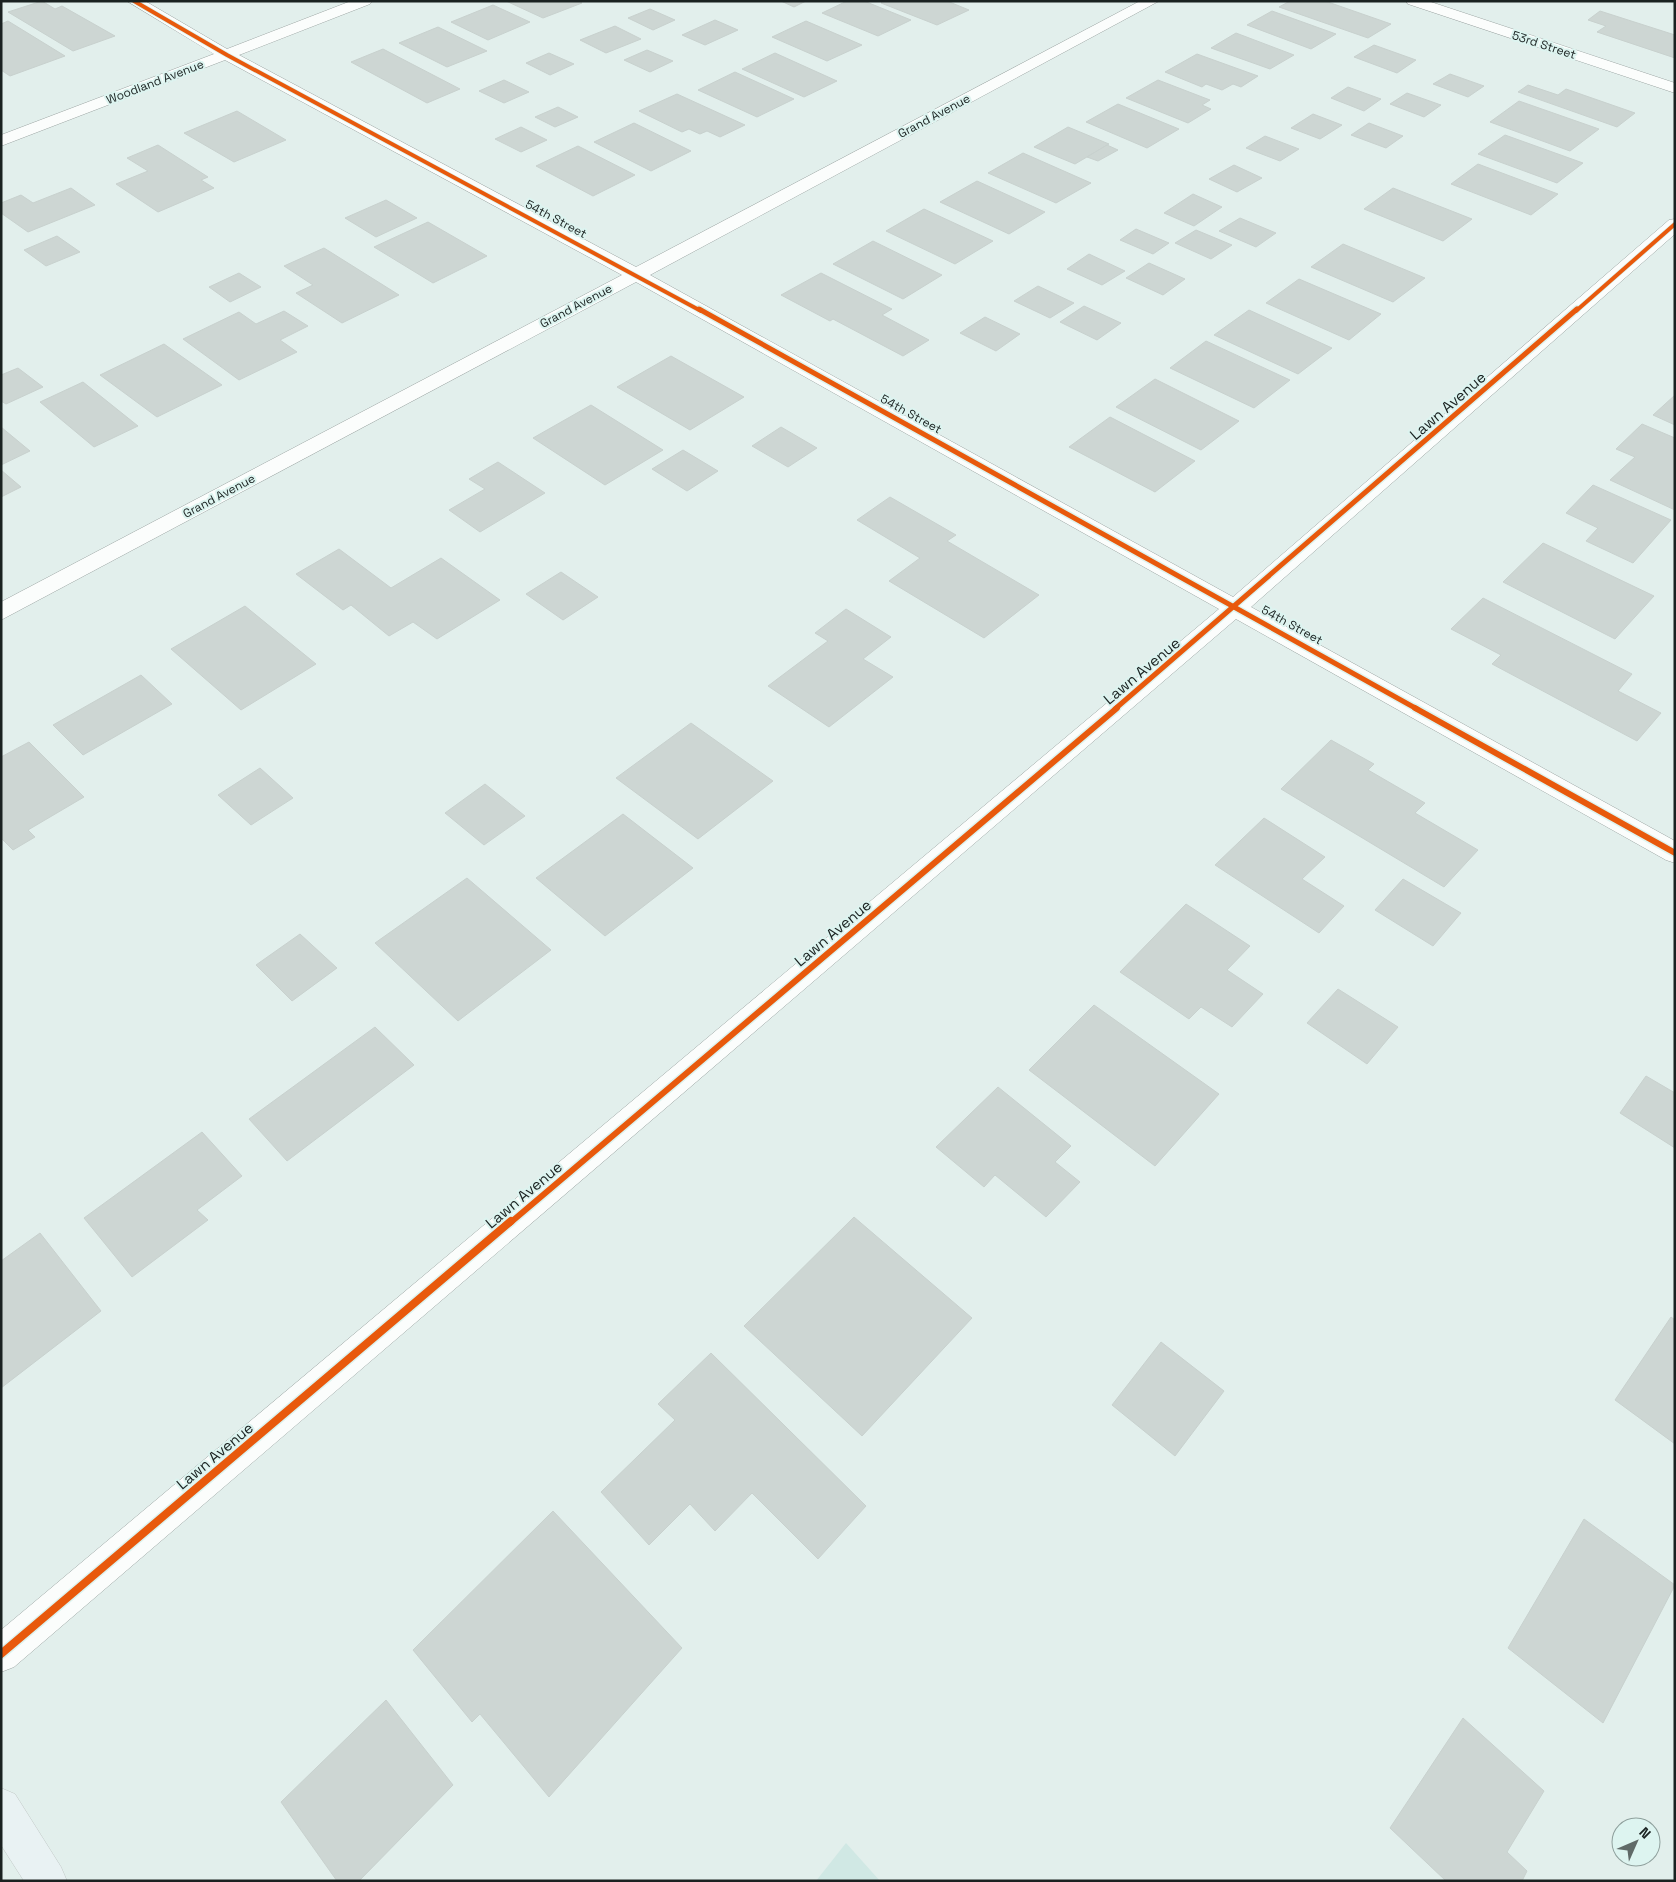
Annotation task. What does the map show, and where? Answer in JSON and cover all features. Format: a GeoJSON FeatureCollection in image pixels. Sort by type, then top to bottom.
{"type":"FeatureCollection","features":[{"type":"Feature","properties":{"kind":"main road"},"geometry":{"type":"LineString","coordinates":[[1,1808],[47,1881]]}},
{"type":"Feature","properties":{"kind":"street","name":"54th Street"},"geometry":{"type":"LineString","coordinates":[[134,1],[227,55],[635,274],[1675,853]]}},
{"type":"Feature","properties":{"kind":"street","name":"Woodland Avenue"},"geometry":{"type":"LineString","coordinates":[[1,141],[365,1]]}},
{"type":"Feature","properties":{"kind":"street","name":"Grand Avenue"},"geometry":{"type":"LineString","coordinates":[[1,612],[1152,1]]}},
{"type":"Feature","properties":{"kind":"street","name":"53rd Street"},"geometry":{"type":"LineString","coordinates":[[1413,1],[1675,88]]}},
{"type":"Feature","properties":{"kind":"street","name":"Lawn Avenue"},"geometry":{"type":"LineString","coordinates":[[1,1654],[1236,607],[1675,224]]}},
{"type":"Feature","properties":{"kind":"shaded area"},"geometry":{"type":"Polygon","coordinates":[[[846,1843],[880,1881],[816,1881],[846,1843]]]}},
{"type":"Feature","properties":{"kind":"building"},"geometry":{"type":"Polygon","coordinates":[[[42,1],[55,9],[62,6],[115,36],[73,51],[8,12],[42,1]]]}},
{"type":"Feature","properties":{"kind":"building"},"geometry":{"type":"Polygon","coordinates":[[[506,1],[579,1],[582,3],[543,18],[506,1]]]}},
{"type":"Feature","properties":{"kind":"building"},"geometry":{"type":"Polygon","coordinates":[[[781,1],[806,1],[794,7],[781,1]]]}},
{"type":"Feature","properties":{"kind":"building"},"geometry":{"type":"Polygon","coordinates":[[[847,1],[864,1],[911,20],[878,36],[822,13],[847,1]]]}},
{"type":"Feature","properties":{"kind":"building"},"geometry":{"type":"Polygon","coordinates":[[[883,1],[947,1],[969,10],[937,25],[881,3],[883,1]]]}},
{"type":"Feature","properties":{"kind":"building"},"geometry":{"type":"Polygon","coordinates":[[[1290,1],[1325,1],[1391,24],[1368,38],[1279,7],[1290,1]]]}},
{"type":"Feature","properties":{"kind":"building"},"geometry":{"type":"Polygon","coordinates":[[[493,5],[530,22],[488,40],[451,22],[493,5]]]}},
{"type":"Feature","properties":{"kind":"building"},"geometry":{"type":"Polygon","coordinates":[[[650,9],[675,20],[653,30],[628,18],[650,9]]]}},
{"type":"Feature","properties":{"kind":"building"},"geometry":{"type":"Polygon","coordinates":[[[1272,11],[1336,34],[1311,49],[1247,25],[1272,11]]]}},
{"type":"Feature","properties":{"kind":"building"},"geometry":{"type":"Polygon","coordinates":[[[1600,11],[1675,35],[1675,58],[1597,32],[1606,26],[1588,20],[1600,11]]]}},
{"type":"Feature","properties":{"kind":"building"},"geometry":{"type":"Polygon","coordinates":[[[715,20],[738,30],[705,45],[682,35],[715,20]]]}},
{"type":"Feature","properties":{"kind":"building"},"geometry":{"type":"Polygon","coordinates":[[[8,21],[65,56],[10,76],[1,70],[1,24],[8,21]]]}},
{"type":"Feature","properties":{"kind":"building"},"geometry":{"type":"Polygon","coordinates":[[[806,21],[862,45],[827,61],[772,37],[806,21]]]}},
{"type":"Feature","properties":{"kind":"building"},"geometry":{"type":"Polygon","coordinates":[[[615,26],[641,39],[606,53],[580,40],[615,26]]]}},
{"type":"Feature","properties":{"kind":"building"},"geometry":{"type":"Polygon","coordinates":[[[438,27],[487,51],[447,67],[399,43],[438,27]]]}},
{"type":"Feature","properties":{"kind":"building"},"geometry":{"type":"Polygon","coordinates":[[[1236,33],[1294,55],[1270,69],[1211,48],[1236,33]]]}},
{"type":"Feature","properties":{"kind":"building"},"geometry":{"type":"Polygon","coordinates":[[[1374,45],[1416,60],[1397,73],[1354,57],[1374,45]]]}},
{"type":"Feature","properties":{"kind":"building"},"geometry":{"type":"Polygon","coordinates":[[[383,49],[460,89],[427,103],[351,62],[383,49]]]}},
{"type":"Feature","properties":{"kind":"building"},"geometry":{"type":"Polygon","coordinates":[[[647,50],[673,61],[650,72],[624,60],[647,50]]]}},
{"type":"Feature","properties":{"kind":"building"},"geometry":{"type":"Polygon","coordinates":[[[549,53],[574,64],[550,75],[526,63],[549,53]]]}},
{"type":"Feature","properties":{"kind":"building"},"geometry":{"type":"Polygon","coordinates":[[[775,53],[837,81],[804,97],[742,69],[775,53]]]}},
{"type":"Feature","properties":{"kind":"building"},"geometry":{"type":"Polygon","coordinates":[[[1197,54],[1258,76],[1241,87],[1233,84],[1222,90],[1206,84],[1202,87],[1165,72],[1197,54]]]}},
{"type":"Feature","properties":{"kind":"building"},"geometry":{"type":"Polygon","coordinates":[[[735,72],[794,99],[757,117],[698,90],[735,72]]]}},
{"type":"Feature","properties":{"kind":"building"},"geometry":{"type":"Polygon","coordinates":[[[1450,74],[1484,86],[1468,97],[1433,84],[1450,74]]]}},
{"type":"Feature","properties":{"kind":"building"},"geometry":{"type":"Polygon","coordinates":[[[504,80],[529,92],[504,103],[479,91],[504,80]]]}},
{"type":"Feature","properties":{"kind":"building"},"geometry":{"type":"Polygon","coordinates":[[[1158,80],[1210,100],[1202,105],[1211,109],[1188,123],[1126,98],[1158,80]]]}},
{"type":"Feature","properties":{"kind":"building"},"geometry":{"type":"Polygon","coordinates":[[[1528,85],[1558,95],[1566,89],[1635,113],[1617,127],[1518,92],[1528,85]]]}},
{"type":"Feature","properties":{"kind":"building"},"geometry":{"type":"Polygon","coordinates":[[[1348,87],[1381,99],[1364,111],[1331,98],[1348,87]]]}},
{"type":"Feature","properties":{"kind":"building"},"geometry":{"type":"Polygon","coordinates":[[[1407,93],[1441,105],[1424,117],[1390,104],[1407,93]]]}},
{"type":"Feature","properties":{"kind":"building"},"geometry":{"type":"Polygon","coordinates":[[[677,94],[745,125],[720,137],[707,131],[700,134],[689,129],[682,132],[639,111],[677,94]]]}},
{"type":"Feature","properties":{"kind":"building"},"geometry":{"type":"Polygon","coordinates":[[[1519,101],[1599,129],[1570,151],[1490,122],[1519,101]]]}},
{"type":"Feature","properties":{"kind":"building"},"geometry":{"type":"Polygon","coordinates":[[[1118,104],[1179,129],[1147,148],[1086,122],[1118,104]]]}},
{"type":"Feature","properties":{"kind":"building"},"geometry":{"type":"Polygon","coordinates":[[[558,107],[578,117],[555,127],[535,117],[558,107]]]}},
{"type":"Feature","properties":{"kind":"building"},"geometry":{"type":"Polygon","coordinates":[[[237,111],[286,140],[234,162],[184,133],[237,111]]]}},
{"type":"Feature","properties":{"kind":"building"},"geometry":{"type":"Polygon","coordinates":[[[1313,114],[1342,125],[1320,139],[1291,128],[1313,114]]]}},
{"type":"Feature","properties":{"kind":"building"},"geometry":{"type":"Polygon","coordinates":[[[634,123],[691,151],[651,171],[594,142],[634,123]]]}},
{"type":"Feature","properties":{"kind":"building"},"geometry":{"type":"Polygon","coordinates":[[[1369,123],[1403,136],[1386,148],[1351,135],[1369,123]]]}},
{"type":"Feature","properties":{"kind":"building"},"geometry":{"type":"Polygon","coordinates":[[[521,127],[547,140],[521,152],[495,139],[521,127]]]}},
{"type":"Feature","properties":{"kind":"building"},"geometry":{"type":"Polygon","coordinates":[[[1068,127],[1109,144],[1075,164],[1034,147],[1068,127]]]}},
{"type":"Feature","properties":{"kind":"building"},"geometry":{"type":"Polygon","coordinates":[[[1505,135],[1583,163],[1557,183],[1478,154],[1505,135]]]}},
{"type":"Feature","properties":{"kind":"building"},"geometry":{"type":"Polygon","coordinates":[[[1265,136],[1299,149],[1280,161],[1246,148],[1265,136]]]}},
{"type":"Feature","properties":{"kind":"building"},"geometry":{"type":"Polygon","coordinates":[[[158,145],[208,177],[201,180],[214,188],[158,212],[116,184],[148,171],[127,158],[158,145]]]}},
{"type":"Feature","properties":{"kind":"building"},"geometry":{"type":"Polygon","coordinates":[[[1107,145],[1118,150],[1098,161],[1087,157],[1107,145]]]}},
{"type":"Feature","properties":{"kind":"building"},"geometry":{"type":"Polygon","coordinates":[[[578,146],[635,175],[593,196],[536,166],[578,146]]]}},
{"type":"Feature","properties":{"kind":"building"},"geometry":{"type":"Polygon","coordinates":[[[1023,153],[1091,183],[1056,203],[988,173],[1023,153]]]}},
{"type":"Feature","properties":{"kind":"building"},"geometry":{"type":"Polygon","coordinates":[[[1478,164],[1558,194],[1531,215],[1451,184],[1478,164]]]}},
{"type":"Feature","properties":{"kind":"building"},"geometry":{"type":"Polygon","coordinates":[[[1234,165],[1262,178],[1237,192],[1209,179],[1234,165]]]}},
{"type":"Feature","properties":{"kind":"building"},"geometry":{"type":"Polygon","coordinates":[[[977,181],[1045,212],[1009,234],[940,202],[977,181]]]}},
{"type":"Feature","properties":{"kind":"building"},"geometry":{"type":"Polygon","coordinates":[[[71,188],[95,205],[28,232],[1,213],[1,203],[21,195],[33,203],[71,188]]]}},
{"type":"Feature","properties":{"kind":"building"},"geometry":{"type":"Polygon","coordinates":[[[1393,188],[1472,219],[1443,241],[1364,209],[1393,188]]]}},
{"type":"Feature","properties":{"kind":"building"},"geometry":{"type":"Polygon","coordinates":[[[1193,194],[1222,207],[1194,226],[1164,213],[1193,194]]]}},
{"type":"Feature","properties":{"kind":"building"},"geometry":{"type":"Polygon","coordinates":[[[386,200],[417,218],[376,237],[345,218],[386,200]]]}},
{"type":"Feature","properties":{"kind":"building"},"geometry":{"type":"Polygon","coordinates":[[[924,209],[993,241],[955,264],[886,231],[924,209]]]}},
{"type":"Feature","properties":{"kind":"building"},"geometry":{"type":"Polygon","coordinates":[[[1240,218],[1276,233],[1256,247],[1219,231],[1240,218]]]}},
{"type":"Feature","properties":{"kind":"building"},"geometry":{"type":"Polygon","coordinates":[[[428,222],[487,256],[433,283],[374,247],[428,222]]]}},
{"type":"Feature","properties":{"kind":"building"},"geometry":{"type":"Polygon","coordinates":[[[1136,229],[1169,243],[1153,254],[1120,240],[1136,229]]]}},
{"type":"Feature","properties":{"kind":"building"},"geometry":{"type":"Polygon","coordinates":[[[1196,230],[1232,245],[1211,259],[1175,243],[1196,230]]]}},
{"type":"Feature","properties":{"kind":"building"},"geometry":{"type":"Polygon","coordinates":[[[57,236],[80,252],[46,266],[24,250],[57,236]]]}},
{"type":"Feature","properties":{"kind":"building"},"geometry":{"type":"Polygon","coordinates":[[[873,241],[942,275],[903,299],[833,264],[873,241]]]}},
{"type":"Feature","properties":{"kind":"building"},"geometry":{"type":"Polygon","coordinates":[[[1343,244],[1425,278],[1393,302],[1311,267],[1343,244]]]}},
{"type":"Feature","properties":{"kind":"building"},"geometry":{"type":"Polygon","coordinates":[[[324,248],[399,295],[342,323],[296,293],[313,285],[284,266],[324,248]]]}},
{"type":"Feature","properties":{"kind":"building"},"geometry":{"type":"Polygon","coordinates":[[[1089,254],[1125,271],[1102,285],[1067,269],[1089,254]]]}},
{"type":"Feature","properties":{"kind":"building"},"geometry":{"type":"Polygon","coordinates":[[[1149,263],[1185,279],[1163,295],[1126,278],[1149,263]]]}},
{"type":"Feature","properties":{"kind":"building"},"geometry":{"type":"Polygon","coordinates":[[[239,273],[261,287],[230,302],[209,287],[239,273]]]}},
{"type":"Feature","properties":{"kind":"building"},"geometry":{"type":"Polygon","coordinates":[[[821,273],[892,309],[882,315],[929,340],[903,356],[833,319],[830,321],[781,295],[821,273]]]}},
{"type":"Feature","properties":{"kind":"building"},"geometry":{"type":"Polygon","coordinates":[[[1299,279],[1381,314],[1349,340],[1266,303],[1299,279]]]}},
{"type":"Feature","properties":{"kind":"building"},"geometry":{"type":"Polygon","coordinates":[[[1038,286],[1074,303],[1050,318],[1014,301],[1038,286]]]}},
{"type":"Feature","properties":{"kind":"building"},"geometry":{"type":"Polygon","coordinates":[[[1084,306],[1121,323],[1097,340],[1060,322],[1084,306]]]}},
{"type":"Feature","properties":{"kind":"building"},"geometry":{"type":"Polygon","coordinates":[[[1249,310],[1332,348],[1298,374],[1214,335],[1249,310]]]}},
{"type":"Feature","properties":{"kind":"building"},"geometry":{"type":"Polygon","coordinates":[[[284,311],[308,326],[280,340],[297,352],[239,380],[183,339],[239,312],[256,324],[284,311]]]}},
{"type":"Feature","properties":{"kind":"building"},"geometry":{"type":"Polygon","coordinates":[[[985,317],[1020,334],[996,351],[960,333],[985,317]]]}},
{"type":"Feature","properties":{"kind":"building"},"geometry":{"type":"Polygon","coordinates":[[[1206,341],[1290,380],[1254,408],[1170,368],[1206,341]]]}},
{"type":"Feature","properties":{"kind":"building"},"geometry":{"type":"Polygon","coordinates":[[[164,344],[222,385],[157,417],[100,375],[164,344]]]}},
{"type":"Feature","properties":{"kind":"building"},"geometry":{"type":"Polygon","coordinates":[[[671,356],[744,397],[690,430],[617,387],[671,356]]]}},
{"type":"Feature","properties":{"kind":"building"},"geometry":{"type":"Polygon","coordinates":[[[18,368],[43,387],[6,404],[1,401],[1,375],[18,368]]]}},
{"type":"Feature","properties":{"kind":"building"},"geometry":{"type":"Polygon","coordinates":[[[1155,379],[1239,421],[1201,450],[1116,407],[1155,379]]]}},
{"type":"Feature","properties":{"kind":"building"},"geometry":{"type":"Polygon","coordinates":[[[83,382],[138,426],[94,447],[40,402],[83,382]]]}},
{"type":"Feature","properties":{"kind":"building"},"geometry":{"type":"Polygon","coordinates":[[[1675,395],[1675,425],[1653,415],[1675,395]]]}},
{"type":"Feature","properties":{"kind":"building"},"geometry":{"type":"Polygon","coordinates":[[[591,405],[663,450],[605,485],[533,438],[591,405]]]}},
{"type":"Feature","properties":{"kind":"building"},"geometry":{"type":"Polygon","coordinates":[[[1110,417],[1195,461],[1155,492],[1069,447],[1110,417]]]}},
{"type":"Feature","properties":{"kind":"building"},"geometry":{"type":"Polygon","coordinates":[[[1642,424],[1675,438],[1675,510],[1610,480],[1635,457],[1616,449],[1642,424]]]}},
{"type":"Feature","properties":{"kind":"building"},"geometry":{"type":"Polygon","coordinates":[[[1,427],[30,451],[1,465],[1,427]]]}},
{"type":"Feature","properties":{"kind":"building"},"geometry":{"type":"Polygon","coordinates":[[[781,427],[817,448],[788,467],[752,446],[781,427]]]}},
{"type":"Feature","properties":{"kind":"building"},"geometry":{"type":"Polygon","coordinates":[[[683,450],[718,471],[687,491],[652,469],[683,450]]]}},
{"type":"Feature","properties":{"kind":"building"},"geometry":{"type":"Polygon","coordinates":[[[498,462],[545,493],[480,532],[449,510],[485,489],[469,479],[498,462]]]}},
{"type":"Feature","properties":{"kind":"building"},"geometry":{"type":"Polygon","coordinates":[[[1,470],[21,487],[1,497],[1,470]]]}},
{"type":"Feature","properties":{"kind":"building"},"geometry":{"type":"Polygon","coordinates":[[[1593,485],[1671,520],[1633,563],[1586,541],[1598,528],[1566,513],[1593,485]]]}},
{"type":"Feature","properties":{"kind":"building"},"geometry":{"type":"Polygon","coordinates":[[[890,497],[956,535],[947,541],[1039,595],[984,638],[889,581],[920,558],[857,520],[890,497]]]}},
{"type":"Feature","properties":{"kind":"building"},"geometry":{"type":"Polygon","coordinates":[[[1543,543],[1654,596],[1615,639],[1503,582],[1543,543]]]}},
{"type":"Feature","properties":{"kind":"building"},"geometry":{"type":"Polygon","coordinates":[[[339,549],[391,588],[441,558],[500,600],[437,639],[413,622],[389,636],[351,605],[343,610],[296,574],[339,549]]]}},
{"type":"Feature","properties":{"kind":"building"},"geometry":{"type":"Polygon","coordinates":[[[561,572],[598,597],[563,620],[526,594],[561,572]]]}},
{"type":"Feature","properties":{"kind":"building"},"geometry":{"type":"Polygon","coordinates":[[[1483,598],[1632,674],[1618,691],[1661,713],[1637,741],[1492,664],[1501,655],[1451,629],[1483,598]]]}},
{"type":"Feature","properties":{"kind":"building"},"geometry":{"type":"Polygon","coordinates":[[[245,606],[316,664],[241,710],[171,649],[245,606]]]}},
{"type":"Feature","properties":{"kind":"building"},"geometry":{"type":"Polygon","coordinates":[[[846,609],[891,637],[863,659],[893,677],[829,727],[768,686],[828,641],[815,633],[846,609]]]}},
{"type":"Feature","properties":{"kind":"building"},"geometry":{"type":"Polygon","coordinates":[[[141,675],[172,704],[83,755],[53,725],[141,675]]]}},
{"type":"Feature","properties":{"kind":"building"},"geometry":{"type":"Polygon","coordinates":[[[691,723],[773,781],[698,839],[616,778],[691,723]]]}},
{"type":"Feature","properties":{"kind":"building"},"geometry":{"type":"Polygon","coordinates":[[[1331,740],[1374,764],[1368,770],[1425,803],[1415,813],[1478,850],[1444,887],[1281,789],[1331,740]]]}},
{"type":"Feature","properties":{"kind":"building"},"geometry":{"type":"Polygon","coordinates":[[[29,742],[84,797],[28,830],[35,837],[13,850],[1,838],[1,757],[29,742]]]}},
{"type":"Feature","properties":{"kind":"building"},"geometry":{"type":"Polygon","coordinates":[[[260,768],[293,798],[251,825],[218,795],[260,768]]]}},
{"type":"Feature","properties":{"kind":"building"},"geometry":{"type":"Polygon","coordinates":[[[485,784],[525,816],[484,845],[445,813],[485,784]]]}},
{"type":"Feature","properties":{"kind":"building"},"geometry":{"type":"Polygon","coordinates":[[[623,814],[693,868],[605,936],[536,878],[623,814]]]}},
{"type":"Feature","properties":{"kind":"building"},"geometry":{"type":"Polygon","coordinates":[[[1264,818],[1325,857],[1302,879],[1344,906],[1319,933],[1215,865],[1264,818]]]}},
{"type":"Feature","properties":{"kind":"building"},"geometry":{"type":"Polygon","coordinates":[[[467,878],[551,950],[458,1021],[375,943],[467,878]]]}},
{"type":"Feature","properties":{"kind":"building"},"geometry":{"type":"Polygon","coordinates":[[[1403,879],[1461,913],[1433,946],[1375,910],[1403,879]]]}},
{"type":"Feature","properties":{"kind":"building"},"geometry":{"type":"Polygon","coordinates":[[[1186,904],[1250,946],[1227,970],[1263,994],[1232,1027],[1201,1007],[1189,1019],[1120,972],[1186,904]]]}},
{"type":"Feature","properties":{"kind":"building"},"geometry":{"type":"Polygon","coordinates":[[[300,934],[337,968],[292,1001],[256,965],[300,934]]]}},
{"type":"Feature","properties":{"kind":"building"},"geometry":{"type":"Polygon","coordinates":[[[1338,989],[1398,1027],[1367,1064],[1307,1023],[1338,989]]]}},
{"type":"Feature","properties":{"kind":"building"},"geometry":{"type":"Polygon","coordinates":[[[1094,1005],[1219,1094],[1155,1166],[1029,1070],[1094,1005]]]}},
{"type":"Feature","properties":{"kind":"building"},"geometry":{"type":"Polygon","coordinates":[[[375,1027],[414,1065],[287,1161],[249,1119],[375,1027]]]}},
{"type":"Feature","properties":{"kind":"building"},"geometry":{"type":"Polygon","coordinates":[[[1646,1076],[1675,1093],[1675,1148],[1620,1113],[1646,1076]]]}},
{"type":"Feature","properties":{"kind":"building"},"geometry":{"type":"Polygon","coordinates":[[[998,1087],[1071,1146],[1055,1162],[1080,1182],[1046,1217],[995,1175],[984,1187],[936,1147],[998,1087]]]}},
{"type":"Feature","properties":{"kind":"building"},"geometry":{"type":"Polygon","coordinates":[[[202,1132],[242,1176],[197,1210],[208,1220],[132,1277],[84,1218],[202,1132]]]}},
{"type":"Feature","properties":{"kind":"building"},"geometry":{"type":"Polygon","coordinates":[[[854,1217],[972,1318],[862,1436],[744,1326],[854,1217]]]}},
{"type":"Feature","properties":{"kind":"building"},"geometry":{"type":"Polygon","coordinates":[[[40,1233],[101,1311],[1,1388],[1,1261],[40,1233]]]}},
{"type":"Feature","properties":{"kind":"building"},"geometry":{"type":"Polygon","coordinates":[[[1671,1317],[1675,1320],[1675,1444],[1615,1400],[1671,1317]]]}},
{"type":"Feature","properties":{"kind":"building"},"geometry":{"type":"Polygon","coordinates":[[[1161,1342],[1224,1391],[1175,1456],[1112,1405],[1161,1342]]]}},
{"type":"Feature","properties":{"kind":"building"},"geometry":{"type":"Polygon","coordinates":[[[711,1353],[866,1506],[818,1559],[752,1493],[715,1531],[690,1504],[649,1545],[601,1492],[675,1420],[658,1404],[711,1353]]]}},
{"type":"Feature","properties":{"kind":"building"},"geometry":{"type":"Polygon","coordinates":[[[553,1511],[682,1648],[549,1797],[480,1714],[472,1722],[413,1650],[553,1511]]]}},
{"type":"Feature","properties":{"kind":"building"},"geometry":{"type":"Polygon","coordinates":[[[1584,1519],[1675,1585],[1603,1723],[1508,1648],[1584,1519]]]}},
{"type":"Feature","properties":{"kind":"building"},"geometry":{"type":"Polygon","coordinates":[[[386,1700],[453,1785],[359,1881],[337,1881],[281,1802],[386,1700]]]}},
{"type":"Feature","properties":{"kind":"building"},"geometry":{"type":"Polygon","coordinates":[[[1463,1718],[1544,1791],[1507,1852],[1527,1871],[1522,1881],[1446,1881],[1390,1828],[1463,1718]]]}},
{"type":"Feature","properties":{"kind":"cycle path"},"geometry":{"type":"LineString","coordinates":[[134,1],[227,55],[635,274],[1675,853]]}},
{"type":"Feature","properties":{"kind":"cycle path"},"geometry":{"type":"LineString","coordinates":[[1,1654],[1236,607],[1675,224]]}}]}
